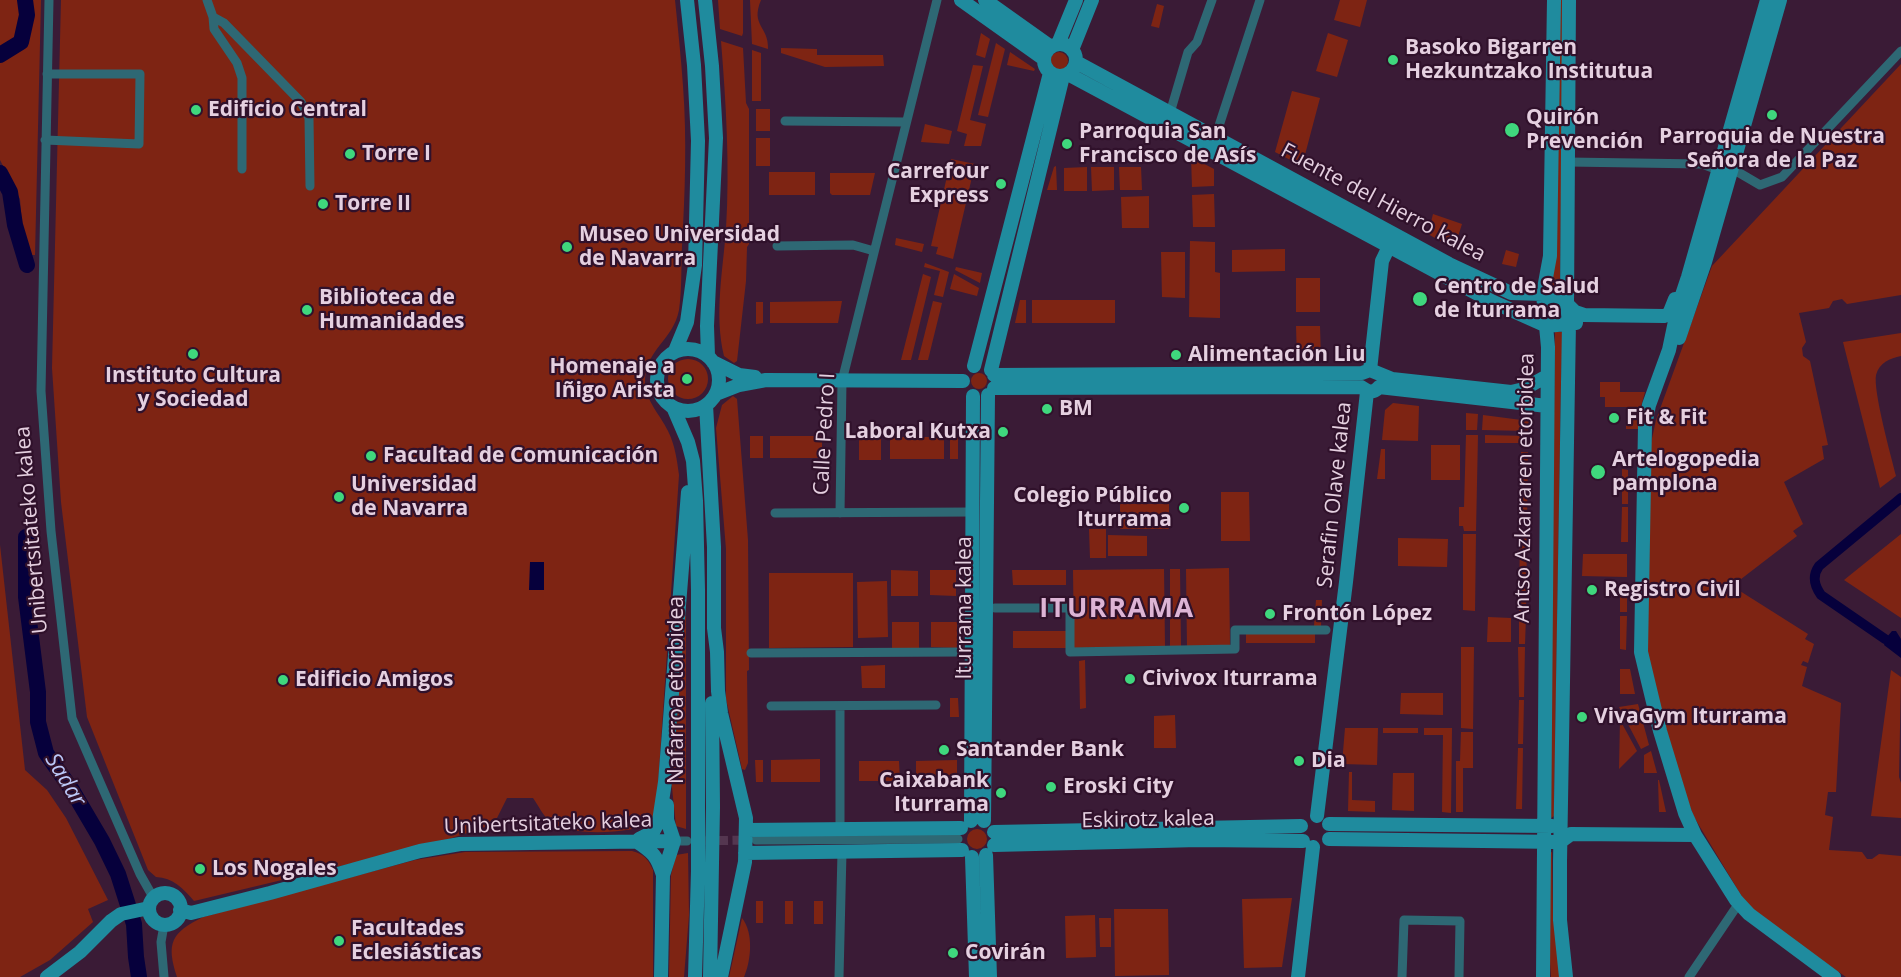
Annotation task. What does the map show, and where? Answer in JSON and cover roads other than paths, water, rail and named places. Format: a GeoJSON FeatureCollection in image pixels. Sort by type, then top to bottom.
{"type":"FeatureCollection","features":[{"type":"Feature","properties":{"kind":"main road"},"geometry":{"type":"LineString","coordinates":[[687,0],[694,65],[698,141],[695,266],[687,322],[675,351],[661,364],[657,374],[660,393],[673,407],[690,411],[739,385],[766,380]]}},
{"type":"Feature","properties":{"kind":"main road"},"geometry":{"type":"LineString","coordinates":[[705,0],[716,138],[707,326],[711,359],[719,377],[711,399]]}},
{"type":"Feature","properties":{"kind":"main road"},"geometry":{"type":"LineString","coordinates":[[962,0],[1051,50]]}},
{"type":"Feature","properties":{"kind":"main road"},"geometry":{"type":"LineString","coordinates":[[984,0],[1051,50]]}},
{"type":"Feature","properties":{"kind":"main road"},"geometry":{"type":"LineString","coordinates":[[1076,0],[1051,50],[1046,68],[1060,74],[1072,72],[1074,56],[1092,0]]}},
{"type":"Feature","properties":{"kind":"main road","name":"Antso Azkarraren etorbidea"},"geometry":{"type":"LineString","coordinates":[[1543,977],[1548,347],[1543,294],[1550,256],[1554,0]]}},
{"type":"Feature","properties":{"kind":"main road","name":"Antso Azkarraren etorbidea"},"geometry":{"type":"LineString","coordinates":[[1566,977],[1560,920],[1564,834],[1569,323],[1566,304],[1569,0]]}},
{"type":"Feature","properties":{"kind":"main road"},"geometry":{"type":"LineString","coordinates":[[1643,464],[1656,409],[1705,262],[1725,169],[1767,0]]}},
{"type":"Feature","properties":{"kind":"main road"},"geometry":{"type":"LineString","coordinates":[[1780,0],[1725,169],[1711,196],[1678,306],[1669,350],[1647,416],[1643,443],[1641,652],[1672,773],[1684,813],[1695,835],[1739,903],[1749,914],[1834,977]]}},
{"type":"Feature","properties":{"kind":"main road","name":"Fuente del Hierro kalea"},"geometry":{"type":"LineString","coordinates":[[1051,50],[1074,56],[1392,240],[1442,276],[1547,326]]}},
{"type":"Feature","properties":{"kind":"main road"},"geometry":{"type":"LineString","coordinates":[[974,366],[1060,74]]}},
{"type":"Feature","properties":{"kind":"main road","name":"Fuente del Hierro kalea"},"geometry":{"type":"LineString","coordinates":[[1060,74],[1392,240],[1499,288],[1520,294],[1543,294],[1584,315],[1658,316],[1669,314],[1688,267],[1707,199],[1711,196]]}},
{"type":"Feature","properties":{"kind":"main road","name":"Iturrama kalea"},"geometry":{"type":"LineString","coordinates":[[990,977],[976,839],[991,382],[1060,74]]}},
{"type":"Feature","properties":{"kind":"main road","name":"Serafin Olave kalea"},"geometry":{"type":"LineString","coordinates":[[1323,820],[1346,582],[1382,261],[1392,240]]}},
{"type":"Feature","properties":{"kind":"main road"},"geometry":{"type":"LineString","coordinates":[[1547,326],[1569,323],[1674,324],[1687,314]]}},
{"type":"Feature","properties":{"kind":"main road"},"geometry":{"type":"LineString","coordinates":[[1658,324],[1666,332],[1669,350]]}},
{"type":"Feature","properties":{"kind":"main road"},"geometry":{"type":"LineString","coordinates":[[675,351],[692,349],[739,375],[766,380],[963,381]]}},
{"type":"Feature","properties":{"kind":"main road"},"geometry":{"type":"LineString","coordinates":[[983,365],[991,382],[980,398],[973,396],[965,389],[963,381],[966,372],[974,366],[983,365]]}},
{"type":"Feature","properties":{"kind":"main road"},"geometry":{"type":"LineString","coordinates":[[991,382],[1370,381],[1392,379],[1511,392],[1547,376]]}},
{"type":"Feature","properties":{"kind":"main road"},"geometry":{"type":"LineString","coordinates":[[1370,381],[1547,406]]}},
{"type":"Feature","properties":{"kind":"main road","name":"Iturrama kalea"},"geometry":{"type":"LineString","coordinates":[[973,396],[976,977]]}},
{"type":"Feature","properties":{"kind":"main road","name":"Nafarroa etorbidea"},"geometry":{"type":"LineString","coordinates":[[710,977],[713,818],[712,651],[714,636],[711,399]]}},
{"type":"Feature","properties":{"kind":"main road","name":"Nafarroa etorbidea"},"geometry":{"type":"LineString","coordinates":[[673,407],[693,460],[698,556],[698,871],[695,977]]}},
{"type":"Feature","properties":{"kind":"main road"},"geometry":{"type":"LineString","coordinates":[[661,977],[663,875],[657,858],[636,841],[653,832],[659,821],[665,782],[688,490],[681,427]]}},
{"type":"Feature","properties":{"kind":"main road","name":"Nafarroa etorbidea"},"geometry":{"type":"LineString","coordinates":[[714,636],[721,713],[746,818],[745,862],[721,977]]}},
{"type":"Feature","properties":{"kind":"main road"},"geometry":{"type":"LineString","coordinates":[[663,875],[681,841],[667,820],[665,782]]}},
{"type":"Feature","properties":{"kind":"main road"},"geometry":{"type":"LineString","coordinates":[[1298,977],[1308,844],[1300,833],[1301,826],[1310,817],[1323,820],[1543,825],[1564,834]]}},
{"type":"Feature","properties":{"kind":"main road"},"geometry":{"type":"LineString","coordinates":[[1308,844],[1322,845],[1329,839],[1331,832],[1323,820]]}},
{"type":"Feature","properties":{"kind":"main road","name":"Eskirotz kalea"},"geometry":{"type":"LineString","coordinates":[[745,853],[842,852],[976,839],[1301,826]]}},
{"type":"Feature","properties":{"kind":"main road","name":"Eskirotz kalea"},"geometry":{"type":"LineString","coordinates":[[746,830],[840,829],[976,839],[1199,840],[1308,844]]}},
{"type":"Feature","properties":{"kind":"main road"},"geometry":{"type":"LineString","coordinates":[[1329,839],[1543,842],[1564,834],[1695,835]]}},
{"type":"Feature","properties":{"kind":"main road","name":"Unibertsitateko kalea"},"geometry":{"type":"LineString","coordinates":[[180,910],[191,913],[420,851],[460,844],[681,841]]}},
{"type":"Feature","properties":{"kind":"main road"},"geometry":{"type":"LineString","coordinates":[[47,977],[80,952],[121,914],[147,904],[163,893],[174,896],[180,904],[177,919],[164,925],[154,921],[147,904]]}},
{"type":"Feature","properties":{"kind":"street","name":"Unibertsitateko kalea"},"geometry":{"type":"LineString","coordinates":[[49,0],[40,391],[51,531],[72,718],[140,874],[147,904]]}},
{"type":"Feature","properties":{"kind":"street"},"geometry":{"type":"LineString","coordinates":[[207,0],[213,17],[214,29],[237,63],[242,78],[242,169]]}},
{"type":"Feature","properties":{"kind":"street","name":"Calle Pedro I"},"geometry":{"type":"LineString","coordinates":[[840,513],[842,381],[937,0]]}},
{"type":"Feature","properties":{"kind":"street"},"geometry":{"type":"LineString","coordinates":[[1170,113],[1188,52],[1197,42],[1212,0]]}},
{"type":"Feature","properties":{"kind":"street"},"geometry":{"type":"LineString","coordinates":[[1215,138],[1260,0]]}},
{"type":"Feature","properties":{"kind":"street"},"geometry":{"type":"LineString","coordinates":[[213,17],[224,23],[301,102],[306,110],[309,118],[310,186]]}},
{"type":"Feature","properties":{"kind":"street"},"geometry":{"type":"LineString","coordinates":[[1568,162],[1702,164],[1725,169],[1760,185],[1782,177],[1901,51]]}},
{"type":"Feature","properties":{"kind":"street"},"geometry":{"type":"LineString","coordinates":[[45,140],[140,144],[140,74],[47,74]]}},
{"type":"Feature","properties":{"kind":"street"},"geometry":{"type":"LineString","coordinates":[[784,121],[906,122]]}},
{"type":"Feature","properties":{"kind":"street"},"geometry":{"type":"LineString","coordinates":[[777,246],[853,246],[874,251]]}},
{"type":"Feature","properties":{"kind":"street","name":"Calle Pedro I"},"geometry":{"type":"LineString","coordinates":[[775,513],[973,512]]}},
{"type":"Feature","properties":{"kind":"street"},"geometry":{"type":"LineString","coordinates":[[995,608],[1070,608],[1070,652],[1235,650],[1235,630],[1326,630]]}},
{"type":"Feature","properties":{"kind":"street"},"geometry":{"type":"LineString","coordinates":[[752,653],[963,652]]}},
{"type":"Feature","properties":{"kind":"street"},"geometry":{"type":"LineString","coordinates":[[840,705],[840,829]]}},
{"type":"Feature","properties":{"kind":"street"},"geometry":{"type":"LineString","coordinates":[[771,706],[936,705]]}},
{"type":"Feature","properties":{"kind":"street","name":"Eskirotz kalea"},"geometry":{"type":"LineString","coordinates":[[756,840],[976,839]]}},
{"type":"Feature","properties":{"kind":"street"},"geometry":{"type":"LineString","coordinates":[[839,977],[842,852]]}},
{"type":"Feature","properties":{"kind":"street"},"geometry":{"type":"LineString","coordinates":[[1689,977],[1739,903]]}},
{"type":"Feature","properties":{"kind":"street"},"geometry":{"type":"LineString","coordinates":[[1402,977],[1404,920],[1460,921],[1459,977]]}},
{"type":"Feature","properties":{"kind":"street"},"geometry":{"type":"LineString","coordinates":[[164,925],[161,942],[164,977]]}},
{"type":"Feature","properties":{"kind":"waterway","name":"Sadar"},"geometry":{"type":"LineString","coordinates":[[0,55],[21,42],[27,15],[25,0]]}},
{"type":"Feature","properties":{"kind":"waterway","name":"Sadar"},"geometry":{"type":"LineString","coordinates":[[0,173],[10,192],[15,225],[27,265]]}},
{"type":"Feature","properties":{"kind":"waterway"},"geometry":{"type":"LineString","coordinates":[[1885,639],[1821,595],[1815,584],[1815,577],[1819,566],[1901,498]]}},
{"type":"Feature","properties":{"kind":"waterway","name":"Sadar"},"geometry":{"type":"LineString","coordinates":[[26,537],[26,597],[38,692],[38,722],[46,753],[72,790],[102,841],[118,874],[134,924],[139,977]]}},
{"type":"Feature","properties":{"kind":"tunnel"},"geometry":{"type":"LineString","coordinates":[[692,841],[751,840]]}},
{"type":"Feature","properties":{"kind":"place","name":"Basoko Bigarren Hezkuntzako Institutua"},"geometry":{"type":"Point","coordinates":[1393,60]}},
{"type":"Feature","properties":{"kind":"place","name":"Edificio Central"},"geometry":{"type":"Point","coordinates":[196,110]}},
{"type":"Feature","properties":{"kind":"place","name":"Parroquia de Nuestra Señora de la Paz"},"geometry":{"type":"Point","coordinates":[1772,115]}},
{"type":"Feature","properties":{"kind":"place","name":"Quirón Prevención"},"geometry":{"type":"Point","coordinates":[1512,130]}},
{"type":"Feature","properties":{"kind":"place","name":"Parroquia San Francisco de Asís"},"geometry":{"type":"Point","coordinates":[1067,144]}},
{"type":"Feature","properties":{"kind":"place","name":"Torre I"},"geometry":{"type":"Point","coordinates":[350,154]}},
{"type":"Feature","properties":{"kind":"place","name":"Carrefour Express"},"geometry":{"type":"Point","coordinates":[1001,184]}},
{"type":"Feature","properties":{"kind":"place","name":"Torre II"},"geometry":{"type":"Point","coordinates":[323,204]}},
{"type":"Feature","properties":{"kind":"place","name":"Museo Universidad de Navarra"},"geometry":{"type":"Point","coordinates":[567,247]}},
{"type":"Feature","properties":{"kind":"place","name":"Centro de Salud de Iturrama"},"geometry":{"type":"Point","coordinates":[1420,299]}},
{"type":"Feature","properties":{"kind":"place","name":"Biblioteca de Humanidades"},"geometry":{"type":"Point","coordinates":[307,310]}},
{"type":"Feature","properties":{"kind":"place","name":"Instituto Cultura y Sociedad"},"geometry":{"type":"Point","coordinates":[193,354]}},
{"type":"Feature","properties":{"kind":"place","name":"Alimentación Liu"},"geometry":{"type":"Point","coordinates":[1176,355]}},
{"type":"Feature","properties":{"kind":"place","name":"Homenaje a Iñigo Arista"},"geometry":{"type":"Point","coordinates":[687,379]}},
{"type":"Feature","properties":{"kind":"place","name":"BM"},"geometry":{"type":"Point","coordinates":[1047,409]}},
{"type":"Feature","properties":{"kind":"place","name":"Fit & Fit"},"geometry":{"type":"Point","coordinates":[1614,418]}},
{"type":"Feature","properties":{"kind":"place","name":"Laboral Kutxa"},"geometry":{"type":"Point","coordinates":[1003,432]}},
{"type":"Feature","properties":{"kind":"place","name":"Facultad de Comunicación"},"geometry":{"type":"Point","coordinates":[371,456]}},
{"type":"Feature","properties":{"kind":"place","name":"Artelogopedia pamplona"},"geometry":{"type":"Point","coordinates":[1598,472]}},
{"type":"Feature","properties":{"kind":"place","name":"Universidad de Navarra"},"geometry":{"type":"Point","coordinates":[339,497]}},
{"type":"Feature","properties":{"kind":"place","name":"Colegio Público Iturrama"},"geometry":{"type":"Point","coordinates":[1184,508]}},
{"type":"Feature","properties":{"kind":"place","name":"Registro Civil"},"geometry":{"type":"Point","coordinates":[1592,590]}},
{"type":"Feature","properties":{"kind":"place","name":"Frontón López"},"geometry":{"type":"Point","coordinates":[1270,614]}},
{"type":"Feature","properties":{"kind":"place","name":"Civivox Iturrama"},"geometry":{"type":"Point","coordinates":[1130,679]}},
{"type":"Feature","properties":{"kind":"place","name":"Edificio Amigos"},"geometry":{"type":"Point","coordinates":[283,680]}},
{"type":"Feature","properties":{"kind":"place","name":"VivaGym Iturrama"},"geometry":{"type":"Point","coordinates":[1582,717]}},
{"type":"Feature","properties":{"kind":"place","name":"Santander Bank"},"geometry":{"type":"Point","coordinates":[944,750]}},
{"type":"Feature","properties":{"kind":"place","name":"Dia"},"geometry":{"type":"Point","coordinates":[1299,761]}},
{"type":"Feature","properties":{"kind":"place","name":"Eroski City"},"geometry":{"type":"Point","coordinates":[1051,787]}},
{"type":"Feature","properties":{"kind":"place","name":"Caixabank Iturrama"},"geometry":{"type":"Point","coordinates":[1001,793]}},
{"type":"Feature","properties":{"kind":"place","name":"Los Nogales"},"geometry":{"type":"Point","coordinates":[200,869]}},
{"type":"Feature","properties":{"kind":"place","name":"Facultades Eclesiásticas"},"geometry":{"type":"Point","coordinates":[339,941]}},
{"type":"Feature","properties":{"kind":"place","name":"Covirán"},"geometry":{"type":"Point","coordinates":[953,953]}},
{"type":"Feature","properties":{"kind":"district","name":"ITURRAMA"},"geometry":{"type":"Point","coordinates":[1117,609]}}]}
